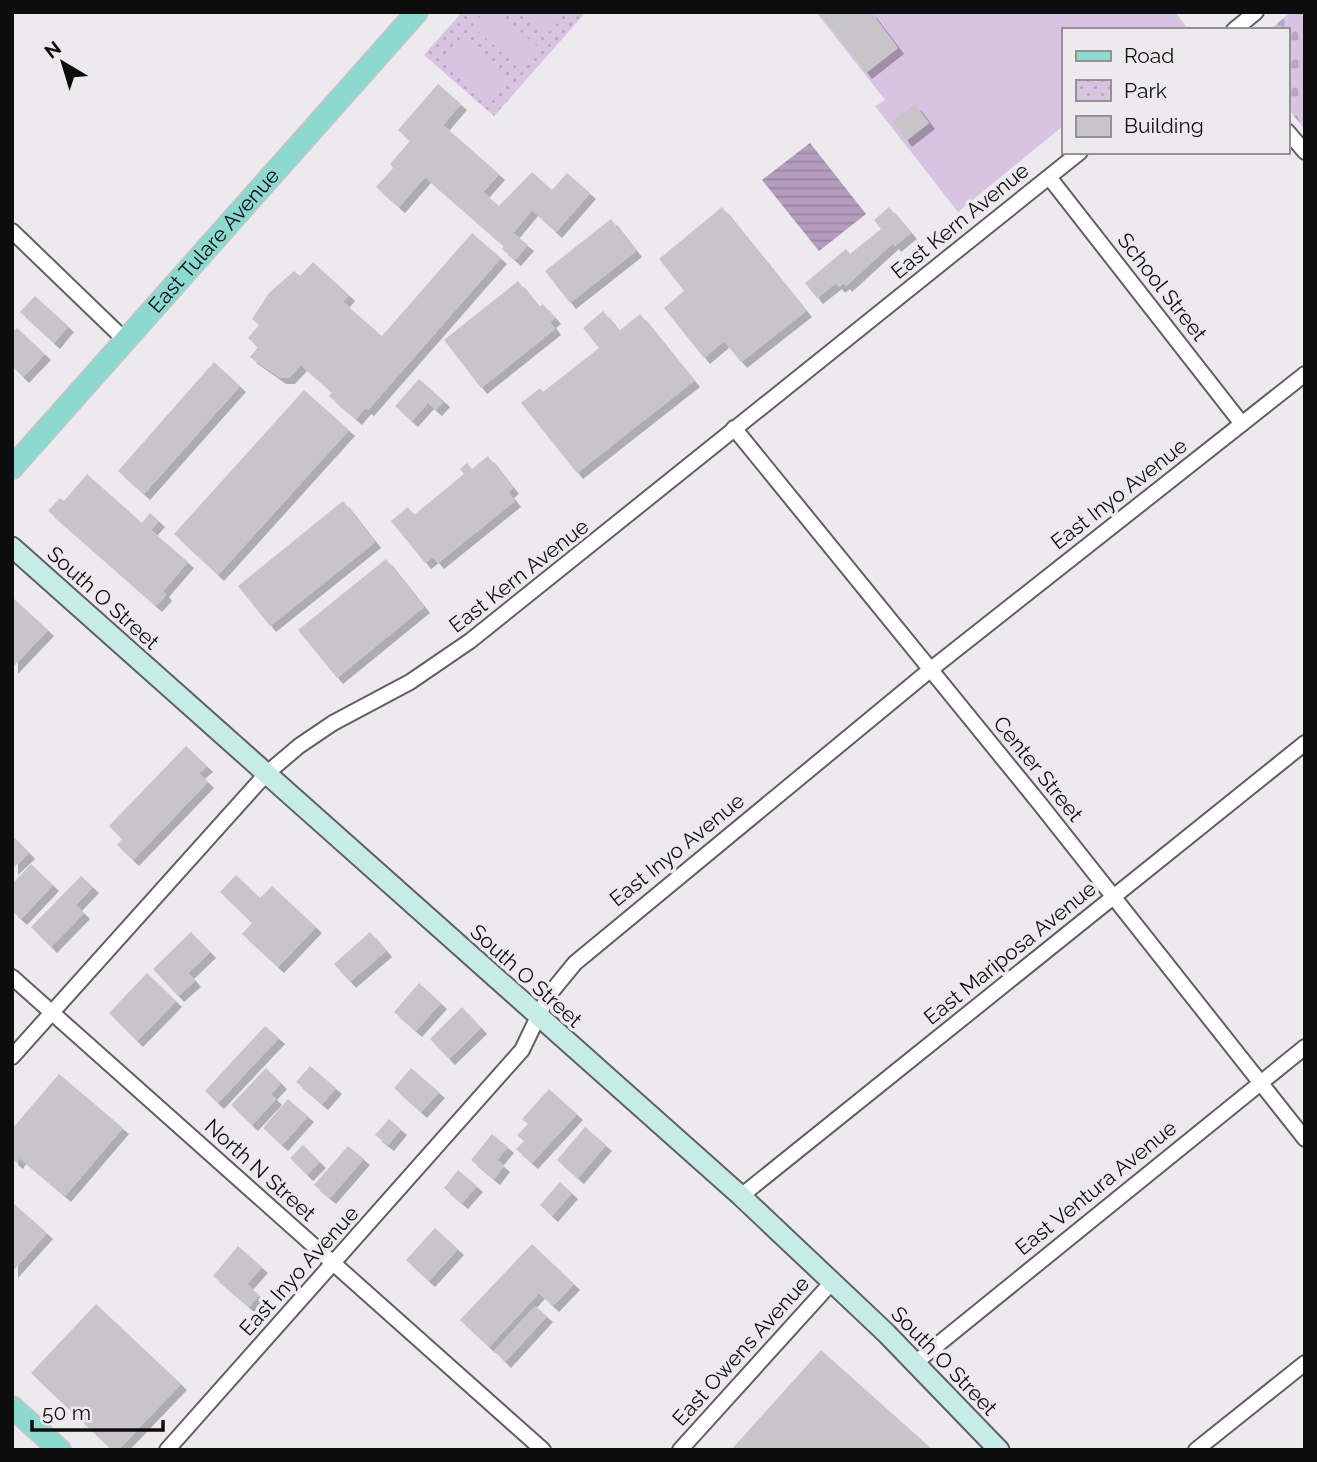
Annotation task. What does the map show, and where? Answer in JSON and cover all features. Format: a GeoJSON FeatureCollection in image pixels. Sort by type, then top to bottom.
{"type":"FeatureCollection","features":[{"type":"Feature","properties":{"kind":"main road","name":"East Tulare Avenue"},"geometry":{"type":"LineString","coordinates":[[12,468],[417,12]]}},
{"type":"Feature","properties":{"kind":"main road","name":"South O Street"},"geometry":{"type":"LineString","coordinates":[[12,547],[741,1196],[833,1281],[999,1450]]}},
{"type":"Feature","properties":{"kind":"main road"},"geometry":{"type":"LineString","coordinates":[[12,1407],[60,1450]]}},
{"type":"Feature","properties":{"kind":"street"},"geometry":{"type":"LineString","coordinates":[[1236,28],[1256,12]]}},
{"type":"Feature","properties":{"kind":"street"},"geometry":{"type":"LineString","coordinates":[[1289,133],[1305,152]]}},
{"type":"Feature","properties":{"kind":"street","name":"East Kern Avenue"},"geometry":{"type":"LineString","coordinates":[[12,1057],[267,774],[299,746],[333,723],[450,656],[1078,154]]}},
{"type":"Feature","properties":{"kind":"street","name":"School Street"},"geometry":{"type":"LineString","coordinates":[[1049,177],[1242,424]]}},
{"type":"Feature","properties":{"kind":"street"},"geometry":{"type":"LineString","coordinates":[[12,231],[125,340]]}},
{"type":"Feature","properties":{"kind":"street","name":"East Inyo Avenue"},"geometry":{"type":"LineString","coordinates":[[167,1450],[522,1050],[548,996],[594,946],[930,670],[1305,374]]}},
{"type":"Feature","properties":{"kind":"street","name":"Center Street"},"geometry":{"type":"LineString","coordinates":[[734,428],[1114,896],[1305,1139]]}},
{"type":"Feature","properties":{"kind":"street","name":"East Mariposa Avenue"},"geometry":{"type":"LineString","coordinates":[[741,1196],[1305,743]]}},
{"type":"Feature","properties":{"kind":"street","name":"North N Street"},"geometry":{"type":"LineString","coordinates":[[12,977],[543,1450]]}},
{"type":"Feature","properties":{"kind":"street","name":"East Ventura Avenue"},"geometry":{"type":"LineString","coordinates":[[915,1363],[1305,1047]]}},
{"type":"Feature","properties":{"kind":"street","name":"East Owens Avenue"},"geometry":{"type":"LineString","coordinates":[[680,1450],[833,1281]]}},
{"type":"Feature","properties":{"kind":"street"},"geometry":{"type":"LineString","coordinates":[[1196,1450],[1305,1363]]}},
{"type":"Feature","properties":{"kind":"green space"},"geometry":{"type":"Polygon","coordinates":[[[462,12],[586,12],[494,116],[424,55],[462,12]]]}},
{"type":"Feature","properties":{"kind":"green space"},"geometry":{"type":"Polygon","coordinates":[[[484,12],[499,12],[538,47],[519,68],[472,26],[484,12]]]}},
{"type":"Feature","properties":{"kind":"green space"},"geometry":{"type":"Polygon","coordinates":[[[525,12],[567,12],[548,33],[525,12]]]}},
{"type":"Feature","properties":{"kind":"green space"},"geometry":{"type":"Polygon","coordinates":[[[816,12],[1175,12],[1186,26],[1062,28],[1062,127],[958,212],[875,106],[885,100],[816,12]]]}},
{"type":"Feature","properties":{"kind":"green space"},"geometry":{"type":"Polygon","coordinates":[[[1291,12],[1305,12],[1305,130],[1289,110],[1289,28],[1271,28],[1291,12]]]}},
{"type":"Feature","properties":{"kind":"green space"},"geometry":{"type":"Polygon","coordinates":[[[461,38],[508,79],[489,101],[442,59],[461,38]]]}},
{"type":"Feature","properties":{"kind":"shaded area"},"geometry":{"type":"Polygon","coordinates":[[[810,143],[866,214],[819,251],[762,180],[810,143]]]}},
{"type":"Feature","properties":{"kind":"building"},"geometry":{"type":"Polygon","coordinates":[[[819,12],[871,12],[898,48],[866,73],[819,12]]]}},
{"type":"Feature","properties":{"kind":"building"},"geometry":{"type":"Polygon","coordinates":[[[438,84],[461,104],[443,125],[499,174],[483,192],[499,206],[532,172],[552,190],[567,173],[590,193],[556,232],[532,210],[513,233],[528,245],[515,260],[502,249],[504,246],[425,177],[399,207],[376,187],[393,168],[390,164],[410,141],[398,130],[438,84]]]}},
{"type":"Feature","properties":{"kind":"building"},"geometry":{"type":"Polygon","coordinates":[[[915,104],[929,123],[906,141],[892,121],[915,104]]]}},
{"type":"Feature","properties":{"kind":"building"},"geometry":{"type":"Polygon","coordinates":[[[722,207],[806,311],[741,362],[724,341],[704,358],[664,308],[684,291],[659,259],[722,207]]]}},
{"type":"Feature","properties":{"kind":"building"},"geometry":{"type":"Polygon","coordinates":[[[889,207],[911,233],[895,246],[893,243],[846,286],[844,283],[839,287],[836,283],[817,298],[805,283],[846,249],[850,254],[881,229],[874,220],[889,207]]]}},
{"type":"Feature","properties":{"kind":"building"},"geometry":{"type":"Polygon","coordinates":[[[611,219],[636,251],[570,303],[545,271],[611,219]]]}},
{"type":"Feature","properties":{"kind":"building"},"geometry":{"type":"Polygon","coordinates":[[[472,233],[501,258],[368,410],[365,408],[356,419],[329,396],[332,392],[301,365],[289,378],[280,378],[250,357],[258,347],[248,338],[259,325],[252,319],[269,293],[294,271],[300,276],[313,262],[349,295],[343,302],[382,336],[472,233]]]}},
{"type":"Feature","properties":{"kind":"building"},"geometry":{"type":"Polygon","coordinates":[[[518,281],[539,307],[543,304],[555,318],[550,322],[555,329],[481,388],[444,340],[518,281]]]}},
{"type":"Feature","properties":{"kind":"building"},"geometry":{"type":"Polygon","coordinates":[[[35,296],[68,326],[54,343],[20,312],[35,296]]]}},
{"type":"Feature","properties":{"kind":"building"},"geometry":{"type":"Polygon","coordinates":[[[603,311],[619,331],[640,314],[694,381],[577,473],[521,403],[540,388],[543,392],[599,348],[583,328],[603,311]]]}},
{"type":"Feature","properties":{"kind":"building"},"geometry":{"type":"Polygon","coordinates":[[[17,328],[45,354],[23,377],[12,366],[12,333],[17,328]]]}},
{"type":"Feature","properties":{"kind":"building"},"geometry":{"type":"Polygon","coordinates":[[[214,362],[240,386],[144,494],[118,471],[214,362]]]}},
{"type":"Feature","properties":{"kind":"building"},"geometry":{"type":"Polygon","coordinates":[[[419,379],[444,401],[436,410],[428,403],[412,421],[395,406],[419,379]]]}},
{"type":"Feature","properties":{"kind":"building"},"geometry":{"type":"Polygon","coordinates":[[[304,390],[349,430],[218,575],[174,534],[304,390]]]}},
{"type":"Feature","properties":{"kind":"building"},"geometry":{"type":"Polygon","coordinates":[[[488,456],[513,488],[508,492],[515,501],[438,563],[433,557],[425,563],[391,521],[408,507],[414,515],[464,474],[460,469],[467,463],[472,469],[488,456]]]}},
{"type":"Feature","properties":{"kind":"building"},"geometry":{"type":"Polygon","coordinates":[[[87,474],[142,523],[150,513],[159,521],[151,530],[188,562],[163,591],[166,595],[156,606],[48,511],[60,498],[64,501],[87,474]]]}},
{"type":"Feature","properties":{"kind":"building"},"geometry":{"type":"Polygon","coordinates":[[[343,501],[375,542],[270,626],[238,586],[343,501]]]}},
{"type":"Feature","properties":{"kind":"building"},"geometry":{"type":"Polygon","coordinates":[[[386,559],[424,607],[337,678],[298,630],[386,559]]]}},
{"type":"Feature","properties":{"kind":"building"},"geometry":{"type":"Polygon","coordinates":[[[12,597],[48,630],[12,668],[12,597]]]}},
{"type":"Feature","properties":{"kind":"building"},"geometry":{"type":"Polygon","coordinates":[[[186,746],[207,766],[199,773],[208,782],[133,860],[117,845],[122,839],[109,826],[186,746]]]}},
{"type":"Feature","properties":{"kind":"building"},"geometry":{"type":"Polygon","coordinates":[[[12,835],[29,853],[12,869],[12,835]]]}},
{"type":"Feature","properties":{"kind":"building"},"geometry":{"type":"Polygon","coordinates":[[[31,864],[53,885],[21,919],[12,911],[12,884],[31,864]]]}},
{"type":"Feature","properties":{"kind":"building"},"geometry":{"type":"Polygon","coordinates":[[[236,875],[260,898],[272,886],[316,927],[278,967],[242,934],[252,923],[220,892],[236,875]]]}},
{"type":"Feature","properties":{"kind":"building"},"geometry":{"type":"Polygon","coordinates":[[[81,876],[93,887],[76,905],[84,913],[51,947],[31,927],[81,876]]]}},
{"type":"Feature","properties":{"kind":"building"},"geometry":{"type":"Polygon","coordinates":[[[191,932],[210,952],[188,973],[195,981],[178,996],[153,969],[191,932]]]}},
{"type":"Feature","properties":{"kind":"building"},"geometry":{"type":"Polygon","coordinates":[[[370,932],[386,951],[350,982],[334,964],[370,932]]]}},
{"type":"Feature","properties":{"kind":"building"},"geometry":{"type":"Polygon","coordinates":[[[147,973],[176,1001],[137,1041],[109,1013],[147,973]]]}},
{"type":"Feature","properties":{"kind":"building"},"geometry":{"type":"Polygon","coordinates":[[[419,983],[441,1003],[416,1031],[394,1012],[419,983]]]}},
{"type":"Feature","properties":{"kind":"building"},"geometry":{"type":"Polygon","coordinates":[[[462,1007],[481,1028],[449,1059],[430,1039],[462,1007]]]}},
{"type":"Feature","properties":{"kind":"building"},"geometry":{"type":"Polygon","coordinates":[[[265,1026],[279,1038],[218,1103],[205,1091],[265,1026]]]}},
{"type":"Feature","properties":{"kind":"building"},"geometry":{"type":"Polygon","coordinates":[[[310,1066],[336,1088],[322,1104],[296,1082],[310,1066]]]}},
{"type":"Feature","properties":{"kind":"building"},"geometry":{"type":"Polygon","coordinates":[[[266,1068],[281,1083],[271,1094],[276,1099],[252,1125],[231,1105],[266,1068]]]}},
{"type":"Feature","properties":{"kind":"building"},"geometry":{"type":"Polygon","coordinates":[[[411,1068],[439,1092],[421,1112],[394,1088],[411,1068]]]}},
{"type":"Feature","properties":{"kind":"building"},"geometry":{"type":"Polygon","coordinates":[[[59,1074],[123,1128],[65,1196],[20,1158],[17,1163],[12,1159],[12,1129],[59,1074]]]}},
{"type":"Feature","properties":{"kind":"building"},"geometry":{"type":"Polygon","coordinates":[[[549,1089],[577,1114],[532,1163],[516,1149],[524,1141],[517,1135],[528,1124],[522,1119],[549,1089]]]}},
{"type":"Feature","properties":{"kind":"building"},"geometry":{"type":"Polygon","coordinates":[[[288,1099],[308,1116],[282,1145],[263,1128],[288,1099]]]}},
{"type":"Feature","properties":{"kind":"building"},"geometry":{"type":"Polygon","coordinates":[[[389,1119],[401,1129],[388,1145],[375,1135],[389,1119]]]}},
{"type":"Feature","properties":{"kind":"building"},"geometry":{"type":"Polygon","coordinates":[[[585,1127],[606,1145],[578,1178],[557,1160],[585,1127]]]}},
{"type":"Feature","properties":{"kind":"building"},"geometry":{"type":"Polygon","coordinates":[[[492,1134],[508,1147],[497,1160],[504,1166],[494,1179],[471,1160],[492,1134]]]}},
{"type":"Feature","properties":{"kind":"building"},"geometry":{"type":"Polygon","coordinates":[[[303,1145],[320,1162],[307,1175],[290,1158],[303,1145]]]}},
{"type":"Feature","properties":{"kind":"building"},"geometry":{"type":"Polygon","coordinates":[[[348,1146],[364,1159],[330,1198],[314,1185],[348,1146]]]}},
{"type":"Feature","properties":{"kind":"building"},"geometry":{"type":"Polygon","coordinates":[[[458,1170],[477,1186],[462,1203],[444,1188],[458,1170]]]}},
{"type":"Feature","properties":{"kind":"building"},"geometry":{"type":"Polygon","coordinates":[[[560,1182],[572,1193],[552,1216],[540,1205],[560,1182]]]}},
{"type":"Feature","properties":{"kind":"building"},"geometry":{"type":"Polygon","coordinates":[[[12,1202],[47,1233],[12,1272],[12,1202]]]}},
{"type":"Feature","properties":{"kind":"building"},"geometry":{"type":"Polygon","coordinates":[[[435,1228],[458,1249],[429,1281],[406,1260],[435,1228]]]}},
{"type":"Feature","properties":{"kind":"building"},"geometry":{"type":"Polygon","coordinates":[[[532,1244],[574,1284],[553,1306],[539,1293],[489,1347],[460,1320],[532,1244]]]}},
{"type":"Feature","properties":{"kind":"building"},"geometry":{"type":"Polygon","coordinates":[[[238,1246],[262,1267],[247,1284],[259,1295],[249,1307],[213,1276],[238,1246]]]}},
{"type":"Feature","properties":{"kind":"building"},"geometry":{"type":"Polygon","coordinates":[[[96,1304],[181,1384],[118,1450],[112,1450],[31,1373],[96,1304]]]}},
{"type":"Feature","properties":{"kind":"building"},"geometry":{"type":"Polygon","coordinates":[[[535,1306],[547,1316],[505,1362],[494,1351],[535,1306]]]}},
{"type":"Feature","properties":{"kind":"building"},"geometry":{"type":"Polygon","coordinates":[[[821,1350],[933,1450],[731,1450],[821,1350]]]}}]}
